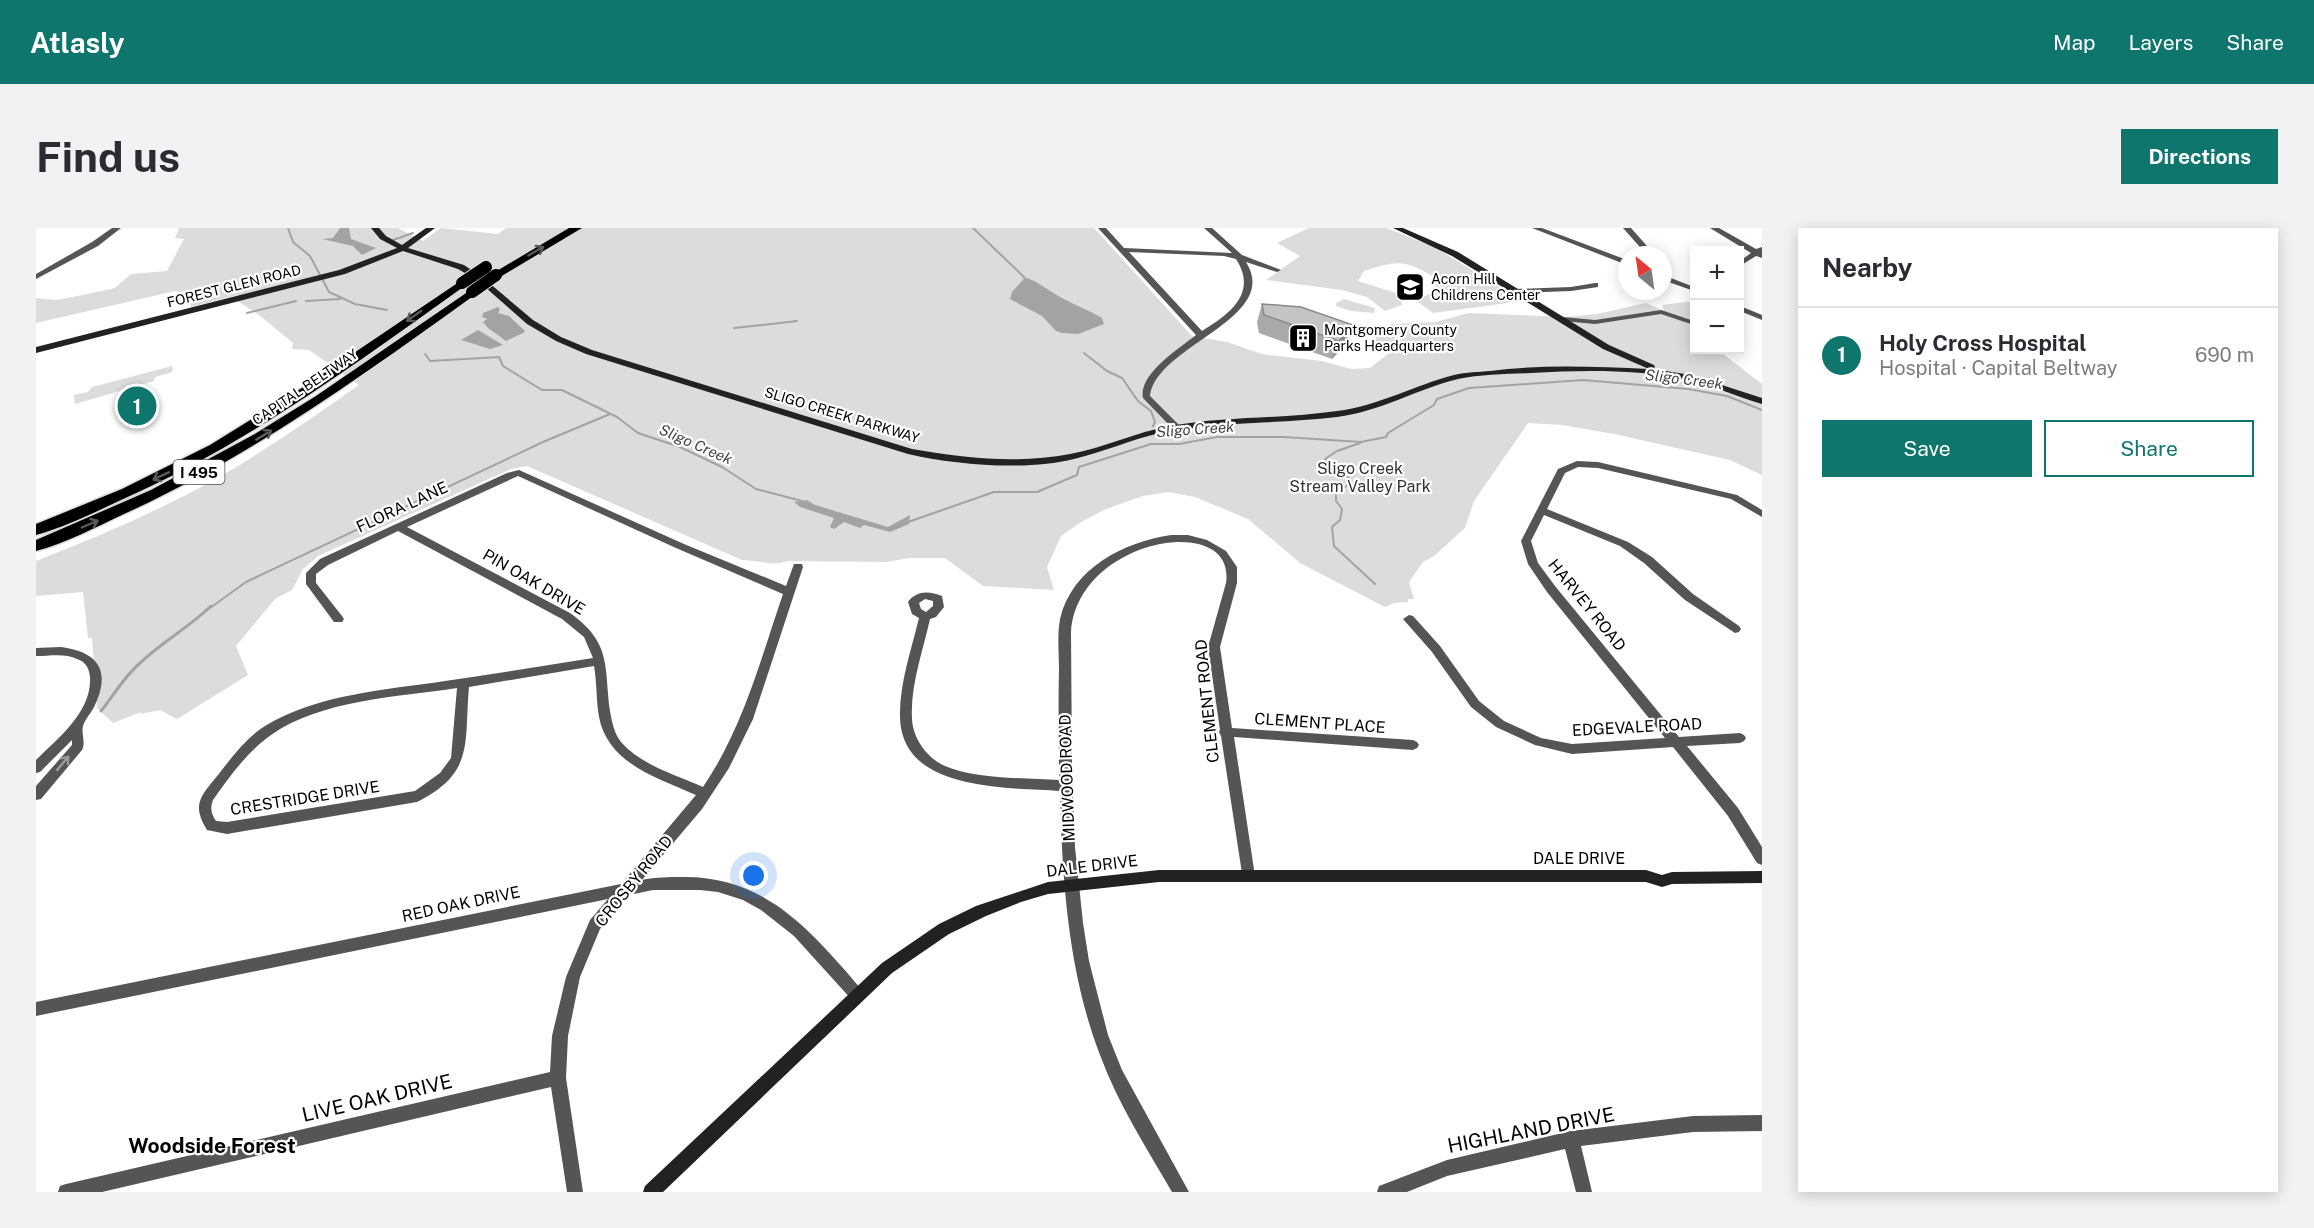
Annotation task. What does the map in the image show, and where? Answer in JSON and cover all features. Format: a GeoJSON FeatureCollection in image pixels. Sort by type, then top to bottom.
{"type":"FeatureCollection","features":[{"type":"Feature","properties":{"kind":"highway","name":"CAPITAL BELTWAY"},"geometry":{"type":"LineString","coordinates":[[36,530],[124,494],[252,426],[486,267],[555,228]]}},
{"type":"Feature","properties":{"kind":"highway","name":"CAPITAL BELTWAY"},"geometry":{"type":"LineString","coordinates":[[36,546],[134,505],[192,476],[268,432],[496,275],[577,228]]}},
{"type":"Feature","properties":{"kind":"street"},"geometry":{"type":"LineString","coordinates":[[36,277],[95,244],[117,228]]}},
{"type":"Feature","properties":{"kind":"street","name":"SLIGO CREEK PARKWAY"},"geometry":{"type":"LineString","coordinates":[[375,228],[383,239],[402,249],[436,257],[464,268],[532,324],[575,347],[673,380],[911,452],[955,459],[995,462],[1040,461],[1072,457],[1176,427],[1339,414],[1371,406],[1449,380],[1480,373],[1532,369],[1600,368],[1670,374],[1710,383],[1762,401]]}},
{"type":"Feature","properties":{"kind":"street","name":"FOREST GLEN ROAD"},"geometry":{"type":"LineString","coordinates":[[36,350],[325,277],[402,249],[431,228]]}},
{"type":"Feature","properties":{"kind":"street"},"geometry":{"type":"LineString","coordinates":[[1102,228],[1201,336]]}},
{"type":"Feature","properties":{"kind":"street"},"geometry":{"type":"LineString","coordinates":[[1176,427],[1146,396],[1146,386],[1163,366],[1217,326],[1246,298],[1250,279],[1239,257],[1208,228]]}},
{"type":"Feature","properties":{"kind":"street"},"geometry":{"type":"LineString","coordinates":[[1536,228],[1618,260]]}},
{"type":"Feature","properties":{"kind":"street"},"geometry":{"type":"LineString","coordinates":[[1627,228],[1643,246]]}},
{"type":"Feature","properties":{"kind":"street"},"geometry":{"type":"LineString","coordinates":[[1714,228],[1760,253]]}},
{"type":"Feature","properties":{"kind":"street"},"geometry":{"type":"LineString","coordinates":[[1402,229],[1455,254],[1606,347],[1670,374]]}},
{"type":"Feature","properties":{"kind":"street"},"geometry":{"type":"LineString","coordinates":[[1122,250],[1239,257],[1277,270]]}},
{"type":"Feature","properties":{"kind":"street"},"geometry":{"type":"LineString","coordinates":[[1744,262],[1760,253]]}},
{"type":"Feature","properties":{"kind":"street"},"geometry":{"type":"LineString","coordinates":[[1673,281],[1690,287]]}},
{"type":"Feature","properties":{"kind":"street"},"geometry":{"type":"LineString","coordinates":[[1515,291],[1571,289],[1595,285]]}},
{"type":"Feature","properties":{"kind":"street"},"geometry":{"type":"LineString","coordinates":[[1744,310],[1762,318]]}},
{"type":"Feature","properties":{"kind":"street"},"geometry":{"type":"LineString","coordinates":[[1563,320],[1595,322],[1661,312],[1690,321]]}},
{"type":"Feature","properties":{"kind":"street"},"geometry":{"type":"LineString","coordinates":[[1595,322],[1596,340]]}},
{"type":"Feature","properties":{"kind":"street"},"geometry":{"type":"LineString","coordinates":[[1600,368],[1609,359],[1610,353],[1606,347]]}},
{"type":"Feature","properties":{"kind":"street","name":"HARVEY ROAD"},"geometry":{"type":"LineString","coordinates":[[1762,514],[1734,497],[1598,465],[1577,464],[1561,471],[1539,510],[1526,541],[1533,564],[1551,589],[1733,812],[1762,859]]}},
{"type":"Feature","properties":{"kind":"street","name":"FLORA LANE"},"geometry":{"type":"LineString","coordinates":[[338,619],[311,584],[311,573],[324,562],[510,475],[526,475],[680,546],[789,592]]}},
{"type":"Feature","properties":{"kind":"street"},"geometry":{"type":"LineString","coordinates":[[1539,510],[1624,544],[1648,560],[1689,597],[1735,629]]}},
{"type":"Feature","properties":{"kind":"street","name":"PIN OAK DRIVE"},"geometry":{"type":"LineString","coordinates":[[398,527],[566,616],[587,633],[599,660],[608,733],[617,746],[632,758],[704,793]]}},
{"type":"Feature","properties":{"kind":"street","name":"CLEMENT ROAD"},"geometry":{"type":"LineString","coordinates":[[1076,594],[1095,572],[1119,555],[1161,538],[1179,537],[1200,540],[1222,554],[1232,565],[1234,577],[1215,632],[1214,647],[1248,876]]}},
{"type":"Feature","properties":{"kind":"street","name":"CROSBY ROAD"},"geometry":{"type":"LineString","coordinates":[[575,1192],[558,1078],[560,1036],[573,977],[595,926],[697,805],[724,765],[747,719],[798,567]]}},
{"type":"Feature","properties":{"kind":"street","name":"MIDWOOD ROAD"},"geometry":{"type":"LineString","coordinates":[[1076,594],[1066,619],[1064,640],[1065,786],[1072,885],[1082,961],[1089,997],[1101,1037],[1130,1103],[1181,1192]]}},
{"type":"Feature","properties":{"kind":"street"},"geometry":{"type":"LineString","coordinates":[[925,617],[908,699],[906,722],[912,742],[940,770],[964,776],[1065,786]]}},
{"type":"Feature","properties":{"kind":"street","name":"EDGEVALE ROAD"},"geometry":{"type":"LineString","coordinates":[[1409,619],[1436,649],[1475,704],[1500,724],[1539,742],[1572,749],[1740,738]]}},
{"type":"Feature","properties":{"kind":"street"},"geometry":{"type":"LineString","coordinates":[[36,652],[73,652],[84,656],[95,667],[97,682],[77,726],[36,768]]}},
{"type":"Feature","properties":{"kind":"street","name":"CRESTRIDGE DRIVE"},"geometry":{"type":"LineString","coordinates":[[463,683],[457,758],[453,767],[432,789],[412,798],[227,828],[212,826],[205,817],[203,809],[207,798],[249,746],[269,729],[297,715],[327,706],[463,683],[599,660]]}},
{"type":"Feature","properties":{"kind":"street"},"geometry":{"type":"LineString","coordinates":[[36,795],[78,746],[77,726]]}},
{"type":"Feature","properties":{"kind":"street","name":"CLEMENT PLACE"},"geometry":{"type":"LineString","coordinates":[[1225,732],[1413,745]]}},
{"type":"Feature","properties":{"kind":"street","name":"DALE DRIVE"},"geometry":{"type":"LineString","coordinates":[[656,1190],[886,968],[944,929],[981,911],[1048,888],[1159,876],[1646,876],[1662,881],[1672,878],[1762,877]]}},
{"type":"Feature","properties":{"kind":"street","name":"RED OAK DRIVE"},"geometry":{"type":"LineString","coordinates":[[36,1009],[653,884],[726,887],[753,897],[794,924],[857,995]]}},
{"type":"Feature","properties":{"kind":"street","name":"LIVE OAK DRIVE"},"geometry":{"type":"LineString","coordinates":[[66,1192],[558,1078]]}},
{"type":"Feature","properties":{"kind":"street","name":"HIGHLAND DRIVE"},"geometry":{"type":"LineString","coordinates":[[1385,1192],[1447,1168],[1571,1139],[1693,1124],[1762,1123]]}},
{"type":"Feature","properties":{"kind":"street"},"geometry":{"type":"LineString","coordinates":[[1571,1139],[1584,1192]]}},
{"type":"Feature","properties":{"kind":"green space","name":"Sligo Creek Stream Valley Park"},"geometry":{"type":"Polygon","coordinates":[[[179,228],[398,228],[423,241],[441,228],[498,234],[506,228],[1094,228],[1192,336],[1227,342],[1262,354],[1322,361],[1351,369],[1370,368],[1394,349],[1375,341],[1377,334],[1391,324],[1436,322],[1468,313],[1567,317],[1597,314],[1646,303],[1664,311],[1662,305],[1690,302],[1690,354],[1723,354],[1762,384],[1762,475],[1730,460],[1614,434],[1562,425],[1528,423],[1474,501],[1465,528],[1434,556],[1423,562],[1409,582],[1414,599],[1385,607],[1300,563],[1248,519],[1195,497],[1168,492],[1143,496],[1106,509],[1061,536],[1047,567],[1054,590],[983,586],[945,558],[909,558],[887,562],[787,561],[770,563],[742,560],[527,466],[511,469],[318,556],[303,569],[292,590],[275,599],[236,646],[248,675],[177,719],[160,710],[140,714],[141,712],[113,723],[97,708],[92,638],[88,638],[83,592],[36,596],[36,561],[130,522],[209,483],[274,443],[359,385],[309,350],[292,349],[293,343],[258,314],[237,301],[241,300],[238,295],[191,307],[188,294],[175,291],[36,323],[36,298],[56,300],[83,295],[115,288],[131,274],[167,271],[184,239],[175,238],[179,228]]]}},
{"type":"Feature","properties":{"kind":"green space"},"geometry":{"type":"Polygon","coordinates":[[[1309,228],[1387,228],[1436,248],[1523,301],[1433,313],[1417,301],[1435,290],[1436,278],[1416,267],[1401,263],[1364,271],[1358,281],[1399,294],[1402,305],[1385,311],[1367,297],[1342,290],[1266,280],[1300,256],[1277,243],[1309,228]]]}},
{"type":"Feature","properties":{"kind":"green space"},"geometry":{"type":"Polygon","coordinates":[[[1344,299],[1375,308],[1374,313],[1351,311],[1336,306],[1336,303],[1344,299]]]}},
{"type":"Feature","properties":{"kind":"green space"},"geometry":{"type":"Polygon","coordinates":[[[172,366],[173,370],[170,373],[155,377],[154,381],[75,404],[74,395],[88,392],[92,387],[172,366]]]}},
{"type":"Feature","properties":{"kind":"shaded area"},"geometry":{"type":"Polygon","coordinates":[[[340,228],[349,228],[351,239],[376,248],[362,255],[353,246],[322,239],[333,238],[340,228]]]}},
{"type":"Feature","properties":{"kind":"shaded area"},"geometry":{"type":"Polygon","coordinates":[[[1024,277],[1092,312],[1102,318],[1104,324],[1078,334],[1056,331],[1042,316],[1010,299],[1012,292],[1024,277]]]}},
{"type":"Feature","properties":{"kind":"shaded area"},"geometry":{"type":"Polygon","coordinates":[[[498,307],[500,309],[498,313],[509,316],[525,331],[506,341],[488,328],[483,322],[487,319],[482,317],[483,313],[498,307]]]}},
{"type":"Feature","properties":{"kind":"shaded area"},"geometry":{"type":"Polygon","coordinates":[[[478,330],[503,345],[490,349],[461,340],[478,330]]]}},
{"type":"Feature","properties":{"kind":"shaded area"},"geometry":{"type":"Polygon","coordinates":[[[807,500],[815,505],[888,527],[910,515],[909,524],[890,532],[864,525],[860,528],[844,522],[834,529],[830,527],[834,518],[800,507],[794,502],[807,500]]]}},
{"type":"Feature","properties":{"kind":"building"},"geometry":{"type":"Polygon","coordinates":[[[1262,304],[1301,307],[1353,325],[1339,341],[1264,315],[1262,304]]]}},
{"type":"Feature","properties":{"kind":"waterway"},"geometry":{"type":"LineString","coordinates":[[288,228],[293,242],[310,256],[329,292],[355,304],[387,310]]}},
{"type":"Feature","properties":{"kind":"waterway"},"geometry":{"type":"LineString","coordinates":[[973,228],[1024,277]]}},
{"type":"Feature","properties":{"kind":"waterway"},"geometry":{"type":"LineString","coordinates":[[393,240],[413,233]]}},
{"type":"Feature","properties":{"kind":"waterway"},"geometry":{"type":"LineString","coordinates":[[306,301],[340,299]]}},
{"type":"Feature","properties":{"kind":"waterway"},"geometry":{"type":"LineString","coordinates":[[247,313],[296,301]]}},
{"type":"Feature","properties":{"kind":"waterway"},"geometry":{"type":"LineString","coordinates":[[734,328],[797,321]]}},
{"type":"Feature","properties":{"kind":"waterway"},"geometry":{"type":"LineString","coordinates":[[1084,353],[1107,371],[1122,378],[1138,401],[1151,411],[1155,422],[1153,426]]}},
{"type":"Feature","properties":{"kind":"waterway","name":"Sligo Creek"},"geometry":{"type":"LineString","coordinates":[[425,354],[430,361],[499,357],[503,366],[542,390],[562,390],[617,417],[638,433],[680,447],[722,467],[756,489],[802,501]]}},
{"type":"Feature","properties":{"kind":"waterway","name":"Sligo Creek"},"geometry":{"type":"LineString","coordinates":[[908,522],[994,492],[1037,492],[1077,475],[1079,467],[1151,444],[1179,444],[1217,437],[1284,437],[1361,442],[1386,437],[1388,433],[1434,405],[1437,399],[1469,388],[1583,380],[1688,389],[1727,396],[1762,410]]}},
{"type":"Feature","properties":{"kind":"waterway"},"geometry":{"type":"LineString","coordinates":[[210,608],[246,582],[543,442],[610,414]]}},
{"type":"Feature","properties":{"kind":"waterway"},"geometry":{"type":"LineString","coordinates":[[1360,443],[1337,451],[1325,459],[1350,479],[1349,484],[1336,494],[1336,501],[1342,509],[1340,520],[1332,527],[1334,546],[1375,584]]}},
{"type":"Feature","properties":{"kind":"waterway"},"geometry":{"type":"LineString","coordinates":[[101,711],[134,669],[211,606]]}},
{"type":"Feature","properties":{"kind":"place","name":"Acorn Hill Childrens Center"},"geometry":{"type":"Point","coordinates":[1410,287]}},
{"type":"Feature","properties":{"kind":"place","name":"Montgomery County Parks Headquarters"},"geometry":{"type":"Point","coordinates":[1303,338]}},
{"type":"Feature","properties":{"kind":"place","name":"Holy Cross Hospital"},"geometry":{"type":"Point","coordinates":[137,406]}},
{"type":"Feature","properties":{"kind":"district","name":"Woodside Forest"},"geometry":{"type":"Point","coordinates":[212,1145]}}]}
